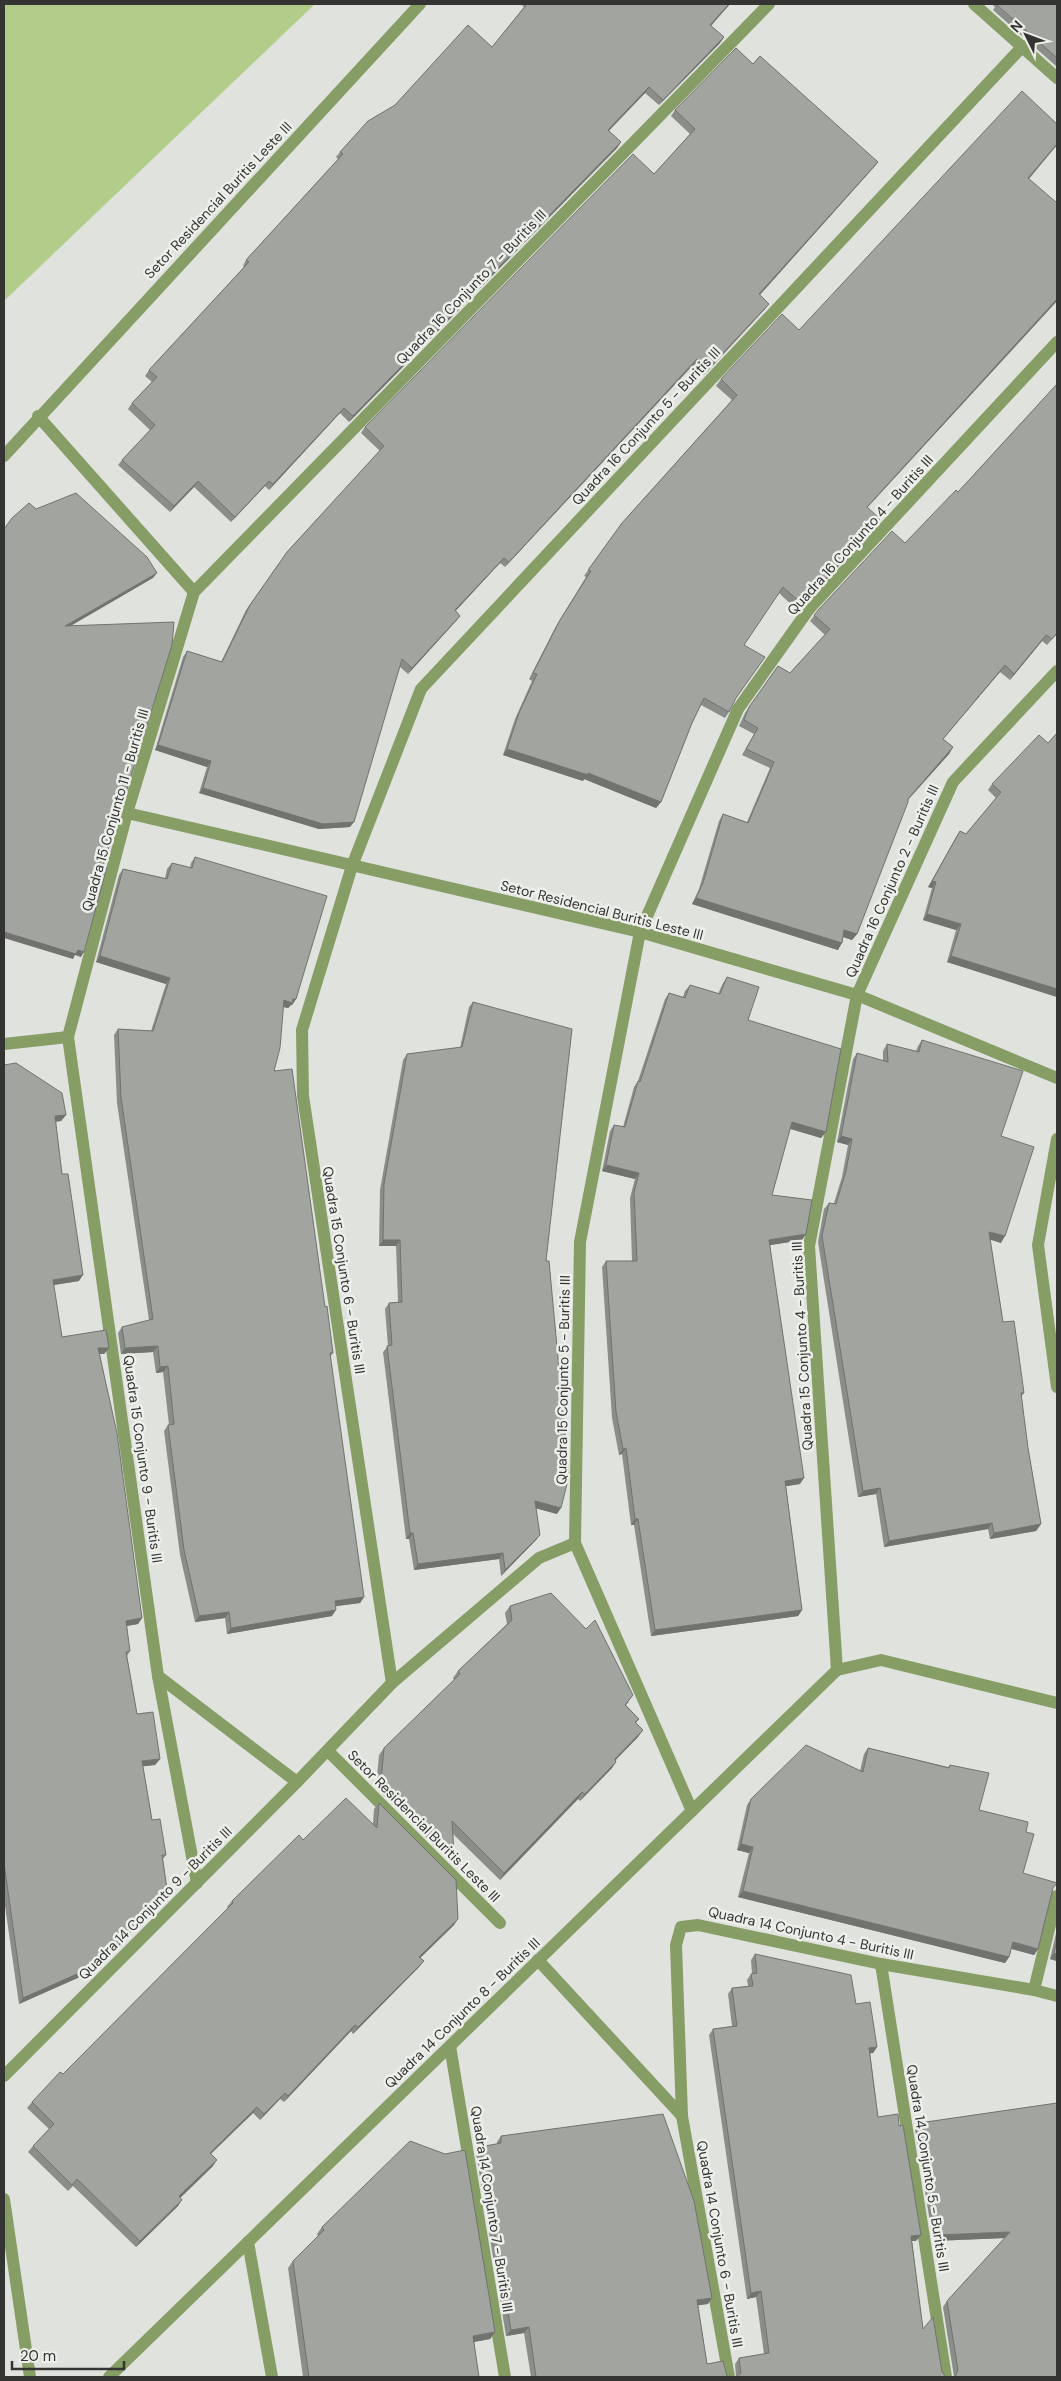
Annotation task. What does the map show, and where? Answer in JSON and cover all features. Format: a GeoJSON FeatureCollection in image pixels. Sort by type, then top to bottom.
{"type":"FeatureCollection","features":[{"type":"Feature","properties":{"kind":"street","name":"Setor Residencial Buritis Leste III"},"geometry":{"type":"LineString","coordinates":[[4,456],[38,416],[420,4]]}},
{"type":"Feature","properties":{"kind":"street","name":"Quadra 16 Conjunto 7 - Buritis III"},"geometry":{"type":"LineString","coordinates":[[194,592],[769,4]]}},
{"type":"Feature","properties":{"kind":"street"},"geometry":{"type":"LineString","coordinates":[[974,4],[1057,78]]}},
{"type":"Feature","properties":{"kind":"street","name":"Quadra 16 Conjunto 5 - Buritis III"},"geometry":{"type":"LineString","coordinates":[[352,866],[421,689],[1023,46]]}},
{"type":"Feature","properties":{"kind":"street","name":"Quadra 16 Conjunto 4 - Buritis III"},"geometry":{"type":"LineString","coordinates":[[640,932],[738,709],[809,609],[1057,342]]}},
{"type":"Feature","properties":{"kind":"street"},"geometry":{"type":"LineString","coordinates":[[38,416],[194,592]]}},
{"type":"Feature","properties":{"kind":"street","name":"Quadra 15 Conjunto 11 - Buritis III"},"geometry":{"type":"LineString","coordinates":[[68,1037],[127,813],[194,592]]}},
{"type":"Feature","properties":{"kind":"street","name":"Quadra 16 Conjunto 2 - Buritis III"},"geometry":{"type":"LineString","coordinates":[[857,995],[953,782],[1057,671]]}},
{"type":"Feature","properties":{"kind":"street","name":"Setor Residencial Buritis Leste III"},"geometry":{"type":"LineString","coordinates":[[127,813],[640,932],[857,995],[1057,1078]]}},
{"type":"Feature","properties":{"kind":"street","name":"Quadra 15 Conjunto 6 - Buritis III"},"geometry":{"type":"LineString","coordinates":[[352,866],[302,1030],[303,1096],[392,1683]]}},
{"type":"Feature","properties":{"kind":"street","name":"Quadra 15 Conjunto 5 - Buritis III"},"geometry":{"type":"LineString","coordinates":[[640,932],[580,1242],[575,1543],[692,1811]]}},
{"type":"Feature","properties":{"kind":"street","name":"Quadra 15 Conjunto 4 - Buritis III"},"geometry":{"type":"LineString","coordinates":[[836,1670],[808,1246],[857,995]]}},
{"type":"Feature","properties":{"kind":"street"},"geometry":{"type":"LineString","coordinates":[[4,1044],[68,1037]]}},
{"type":"Feature","properties":{"kind":"street","name":"Quadra 15 Conjunto 9 - Buritis III"},"geometry":{"type":"LineString","coordinates":[[68,1037],[158,1676],[196,1883]]}},
{"type":"Feature","properties":{"kind":"street"},"geometry":{"type":"LineString","coordinates":[[1057,1139],[1038,1245],[1057,1387]]}},
{"type":"Feature","properties":{"kind":"street"},"geometry":{"type":"LineString","coordinates":[[328,1751],[392,1683],[539,1558],[575,1543]]}},
{"type":"Feature","properties":{"kind":"street"},"geometry":{"type":"LineString","coordinates":[[836,1670],[881,1660],[1057,1703]]}},
{"type":"Feature","properties":{"kind":"street","name":"Quadra 14 Conjunto 8 - Buritis III"},"geometry":{"type":"LineString","coordinates":[[109,2377],[836,1670]]}},
{"type":"Feature","properties":{"kind":"street"},"geometry":{"type":"LineString","coordinates":[[158,1676],[297,1782]]}},
{"type":"Feature","properties":{"kind":"street","name":"Setor Residencial Buritis Leste III"},"geometry":{"type":"LineString","coordinates":[[328,1751],[500,1923]]}},
{"type":"Feature","properties":{"kind":"street","name":"Quadra 14 Conjunto 9 - Buritis III"},"geometry":{"type":"LineString","coordinates":[[4,2076],[328,1751]]}},
{"type":"Feature","properties":{"kind":"street"},"geometry":{"type":"LineString","coordinates":[[1034,1990],[1057,1896]]}},
{"type":"Feature","properties":{"kind":"street","name":"Quadra 14 Conjunto 4 - Buritis III"},"geometry":{"type":"LineString","coordinates":[[682,2116],[676,1945],[681,1927],[698,1925],[880,1964],[1034,1990],[1057,1996]]}},
{"type":"Feature","properties":{"kind":"street"},"geometry":{"type":"LineString","coordinates":[[538,1960],[682,2116]]}},
{"type":"Feature","properties":{"kind":"street","name":"Quadra 14 Conjunto 5 - Buritis III"},"geometry":{"type":"LineString","coordinates":[[880,1964],[946,2377]]}},
{"type":"Feature","properties":{"kind":"street","name":"Quadra 14 Conjunto 7 - Buritis III"},"geometry":{"type":"LineString","coordinates":[[450,2046],[504,2377]]}},
{"type":"Feature","properties":{"kind":"street","name":"Quadra 14 Conjunto 6 - Buritis III"},"geometry":{"type":"LineString","coordinates":[[682,2116],[729,2377]]}},
{"type":"Feature","properties":{"kind":"street"},"geometry":{"type":"LineString","coordinates":[[4,2199],[30,2377]]}},
{"type":"Feature","properties":{"kind":"street"},"geometry":{"type":"LineString","coordinates":[[248,2242],[272,2377]]}},
{"type":"Feature","properties":{"kind":"green space"},"geometry":{"type":"Polygon","coordinates":[[[4,4],[315,4],[4,301],[4,4]]]}},
{"type":"Feature","properties":{"kind":"building"},"geometry":{"type":"Polygon","coordinates":[[[527,4],[729,4],[710,25],[724,37],[663,100],[649,87],[608,130],[621,142],[353,416],[344,408],[273,484],[269,481],[235,517],[198,481],[174,506],[122,460],[155,425],[132,403],[157,377],[149,370],[249,262],[246,260],[343,154],[340,152],[368,121],[395,105],[468,25],[492,47],[527,4]]]}},
{"type":"Feature","properties":{"kind":"building"},"geometry":{"type":"Polygon","coordinates":[[[1057,4],[1057,58],[997,5],[1057,4]]]}},
{"type":"Feature","properties":{"kind":"building"},"geometry":{"type":"Polygon","coordinates":[[[736,48],[753,64],[760,56],[878,162],[759,294],[769,304],[708,369],[697,359],[509,562],[504,558],[455,610],[460,616],[412,668],[402,659],[354,822],[323,824],[203,788],[211,761],[158,745],[187,651],[222,662],[250,605],[287,552],[384,446],[365,427],[633,154],[654,174],[695,129],[675,110],[736,48]]]}},
{"type":"Feature","properties":{"kind":"building"},"geometry":{"type":"Polygon","coordinates":[[[1022,91],[1057,124],[1057,144],[1028,178],[1057,203],[1057,299],[867,507],[880,519],[802,604],[783,587],[744,645],[765,657],[736,698],[729,712],[704,698],[692,723],[661,802],[588,773],[588,775],[507,749],[519,713],[537,674],[533,673],[560,620],[591,571],[588,570],[622,523],[737,395],[721,379],[782,314],[799,330],[1022,91]]]}},
{"type":"Feature","properties":{"kind":"building"},"geometry":{"type":"Polygon","coordinates":[[[1057,384],[1057,633],[1052,639],[1046,635],[1014,674],[1005,665],[943,739],[953,747],[908,799],[857,934],[844,930],[842,943],[696,898],[703,883],[723,814],[748,823],[774,762],[746,749],[758,728],[744,720],[749,707],[778,666],[790,673],[830,629],[814,615],[892,531],[905,543],[956,490],[958,492],[1057,384]]]}},
{"type":"Feature","properties":{"kind":"building"},"geometry":{"type":"Polygon","coordinates":[[[76,493],[147,557],[157,573],[65,626],[174,622],[172,645],[103,866],[107,867],[84,952],[78,950],[76,954],[4,932],[4,529],[12,518],[29,503],[36,509],[76,493]]]}},
{"type":"Feature","properties":{"kind":"building"},"geometry":{"type":"Polygon","coordinates":[[[1057,733],[1057,989],[951,956],[961,924],[927,914],[936,882],[932,881],[960,831],[966,834],[1001,792],[992,784],[1039,735],[1048,743],[1057,733]]]}},
{"type":"Feature","properties":{"kind":"building"},"geometry":{"type":"Polygon","coordinates":[[[195,857],[327,896],[296,999],[293,999],[292,1003],[284,1000],[280,1048],[274,1071],[292,1069],[325,1307],[327,1306],[333,1353],[330,1353],[364,1597],[335,1601],[336,1610],[231,1628],[229,1612],[199,1616],[184,1550],[168,1425],[174,1424],[168,1366],[160,1367],[158,1346],[125,1348],[122,1327],[153,1319],[121,1097],[118,1029],[153,1031],[170,978],[100,956],[123,869],[167,879],[172,863],[192,868],[195,857]]]}},
{"type":"Feature","properties":{"kind":"building"},"geometry":{"type":"Polygon","coordinates":[[[727,977],[759,987],[748,1020],[841,1049],[826,1132],[792,1122],[772,1195],[812,1200],[806,1234],[769,1240],[804,1478],[785,1481],[802,1610],[655,1630],[638,1519],[635,1519],[626,1448],[623,1449],[616,1412],[606,1261],[637,1261],[634,1192],[639,1173],[606,1165],[614,1125],[625,1127],[638,1081],[640,1082],[669,993],[685,998],[690,985],[720,994],[727,977]]]}},
{"type":"Feature","properties":{"kind":"building"},"geometry":{"type":"Polygon","coordinates":[[[473,1002],[572,1029],[546,1261],[549,1261],[569,1476],[561,1508],[535,1501],[540,1535],[505,1570],[503,1553],[418,1564],[413,1533],[410,1533],[387,1346],[392,1345],[389,1303],[402,1302],[400,1240],[383,1240],[384,1184],[407,1054],[462,1047],[473,1002]]]}},
{"type":"Feature","properties":{"kind":"building"},"geometry":{"type":"Polygon","coordinates":[[[922,1040],[1023,1071],[1001,1136],[1034,1147],[1005,1236],[989,1232],[1003,1322],[1014,1321],[1024,1393],[1021,1393],[1028,1448],[1041,1524],[994,1533],[992,1523],[889,1541],[880,1488],[863,1491],[822,1236],[829,1203],[836,1204],[846,1171],[852,1139],[841,1136],[857,1053],[888,1062],[887,1044],[919,1052],[922,1040]]]}},
{"type":"Feature","properties":{"kind":"building"},"geometry":{"type":"Polygon","coordinates":[[[16,1063],[62,1093],[66,1115],[55,1116],[62,1174],[68,1174],[83,1275],[53,1280],[62,1337],[106,1330],[109,1348],[98,1348],[117,1433],[142,1618],[126,1621],[130,1651],[126,1652],[137,1714],[153,1712],[160,1759],[142,1761],[152,1820],[160,1819],[166,1855],[162,1855],[167,1889],[104,1962],[23,1998],[4,1863],[4,1065],[16,1063]]]}},
{"type":"Feature","properties":{"kind":"building"},"geometry":{"type":"Polygon","coordinates":[[[551,1593],[586,1629],[595,1620],[633,1695],[625,1705],[639,1719],[635,1722],[643,1730],[585,1794],[582,1792],[504,1873],[452,1821],[454,1854],[381,1781],[384,1748],[460,1674],[458,1671],[512,1620],[510,1606],[551,1593]]]}},
{"type":"Feature","properties":{"kind":"building"},"geometry":{"type":"Polygon","coordinates":[[[806,1745],[863,1772],[868,1748],[949,1768],[950,1765],[989,1773],[979,1810],[1028,1822],[1026,1832],[1034,1834],[1023,1873],[1057,1883],[1053,1888],[1038,1949],[1013,1942],[1009,1957],[743,1891],[753,1847],[741,1844],[751,1799],[806,1745]]]}},
{"type":"Feature","properties":{"kind":"building"},"geometry":{"type":"Polygon","coordinates":[[[346,1798],[377,1828],[379,1803],[456,1880],[458,1919],[419,1957],[424,1961],[358,2027],[355,2025],[288,2096],[285,2093],[264,2114],[257,2107],[210,2153],[217,2160],[179,2196],[182,2200],[140,2241],[77,2179],[72,2185],[33,2146],[54,2124],[32,2102],[60,2072],[63,2074],[299,1835],[303,1840],[346,1798]]]}},
{"type":"Feature","properties":{"kind":"building"},"geometry":{"type":"Polygon","coordinates":[[[1057,1940],[1057,1954],[1054,1953],[1057,1940]]]}},
{"type":"Feature","properties":{"kind":"building"},"geometry":{"type":"Polygon","coordinates":[[[755,1954],[851,1975],[856,2004],[870,2002],[877,2047],[869,2048],[878,2117],[898,2114],[899,2126],[903,2125],[921,2235],[911,2236],[923,2329],[933,2317],[942,2372],[946,2377],[736,2377],[741,2373],[739,2358],[769,2353],[761,2291],[751,2293],[713,2029],[737,2026],[732,1988],[753,1986],[751,1974],[757,1973],[755,1954]]]}},
{"type":"Feature","properties":{"kind":"building"},"geometry":{"type":"Polygon","coordinates":[[[1057,2103],[1057,2377],[955,2377],[958,2370],[947,2301],[1010,2232],[937,2235],[919,2123],[1057,2103]]]}},
{"type":"Feature","properties":{"kind":"building"},"geometry":{"type":"Polygon","coordinates":[[[663,2114],[694,2201],[712,2298],[697,2300],[707,2364],[723,2361],[727,2376],[730,2377],[536,2377],[529,2327],[511,2330],[480,2147],[501,2143],[501,2136],[663,2114]]]}},
{"type":"Feature","properties":{"kind":"building"},"geometry":{"type":"Polygon","coordinates":[[[410,2141],[445,2154],[465,2150],[495,2332],[473,2336],[479,2377],[309,2377],[293,2261],[324,2230],[322,2227],[410,2141]]]}}]}
